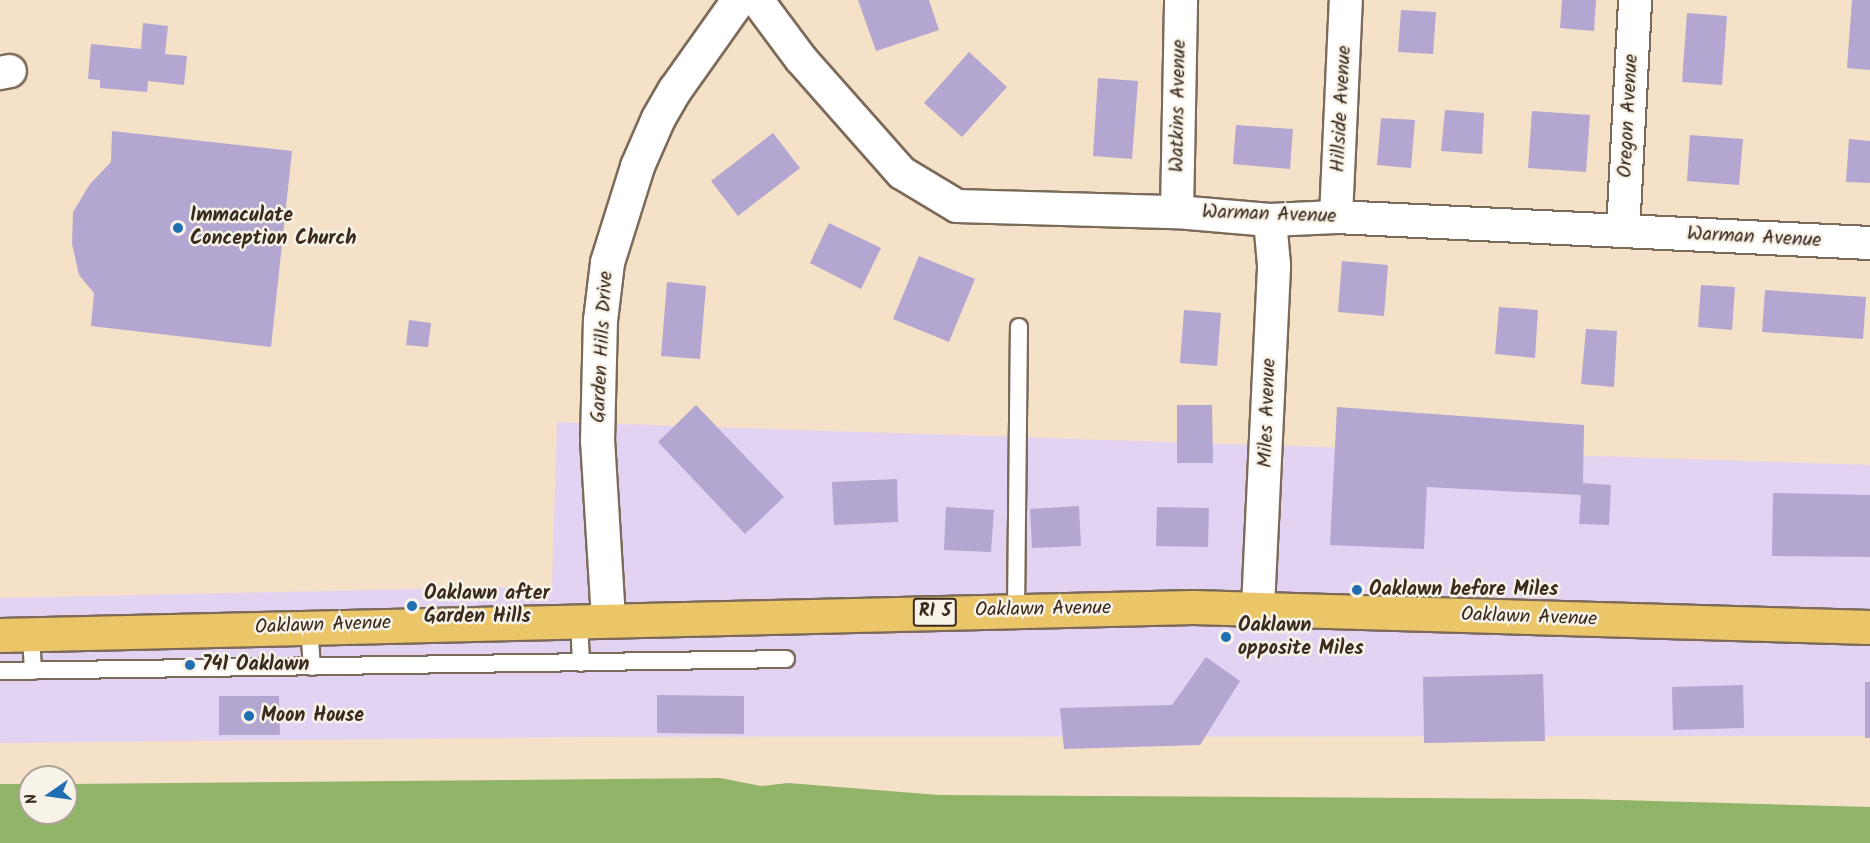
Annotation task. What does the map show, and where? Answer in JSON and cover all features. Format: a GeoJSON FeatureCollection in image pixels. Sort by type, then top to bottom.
{"type":"FeatureCollection","features":[{"type":"Feature","properties":{"kind":"main road","name":"Oaklawn Avenue"},"geometry":{"type":"LineString","coordinates":[[16,635],[594,619],[1258,607],[1870,627]]}},
{"type":"Feature","properties":{"kind":"street","name":"Garden Hills Drive"},"geometry":{"type":"LineString","coordinates":[[594,619],[600,320],[608,262],[637,166],[658,118],[738,0]]}},
{"type":"Feature","properties":{"kind":"street","name":"Warman Avenue"},"geometry":{"type":"LineString","coordinates":[[757,0],[801,59],[902,173],[957,206],[1177,212],[1270,220],[1336,217],[1870,243]]}},
{"type":"Feature","properties":{"kind":"street","name":"Watkins Avenue"},"geometry":{"type":"LineString","coordinates":[[1177,212],[1181,0]]}},
{"type":"Feature","properties":{"kind":"street","name":"Hillside Avenue"},"geometry":{"type":"LineString","coordinates":[[1336,217],[1346,0]]}},
{"type":"Feature","properties":{"kind":"street","name":"Oregon Avenue"},"geometry":{"type":"LineString","coordinates":[[1623,231],[1635,0]]}},
{"type":"Feature","properties":{"kind":"street","name":"Miles Avenue"},"geometry":{"type":"LineString","coordinates":[[1258,607],[1275,265],[1270,220]]}},
{"type":"Feature","properties":{"kind":"lane"},"geometry":{"type":"LineString","coordinates":[[1016,610],[1019,327]]}},
{"type":"Feature","properties":{"kind":"lane"},"geometry":{"type":"LineString","coordinates":[[581,663],[594,619]]}},
{"type":"Feature","properties":{"kind":"lane"},"geometry":{"type":"LineString","coordinates":[[309,627],[312,667]]}},
{"type":"Feature","properties":{"kind":"lane"},"geometry":{"type":"LineString","coordinates":[[16,635],[33,671]]}},
{"type":"Feature","properties":{"kind":"lane"},"geometry":{"type":"LineString","coordinates":[[0,671],[786,659]]}},
{"type":"Feature","properties":{"kind":"shaded area"},"geometry":{"type":"Polygon","coordinates":[[[557,422],[1870,465],[1870,736],[585,737],[0,743],[0,598],[552,586],[557,422]]]}},
{"type":"Feature","properties":{"kind":"green space"},"geometry":{"type":"Polygon","coordinates":[[[720,778],[761,786],[788,783],[939,795],[1582,799],[1870,807],[1870,843],[0,843],[0,784],[18,784],[18,825],[78,825],[78,784],[720,778]]]}},
{"type":"Feature","properties":{"kind":"building"},"geometry":{"type":"Polygon","coordinates":[[[858,0],[929,0],[939,30],[876,51],[858,0]]]}},
{"type":"Feature","properties":{"kind":"building"},"geometry":{"type":"Polygon","coordinates":[[[1562,0],[1596,0],[1594,31],[1560,28],[1562,0]]]}},
{"type":"Feature","properties":{"kind":"building"},"geometry":{"type":"Polygon","coordinates":[[[1852,0],[1870,0],[1870,70],[1847,68],[1852,0]]]}},
{"type":"Feature","properties":{"kind":"building"},"geometry":{"type":"Polygon","coordinates":[[[1401,10],[1436,12],[1433,54],[1398,52],[1401,10]]]}},
{"type":"Feature","properties":{"kind":"building"},"geometry":{"type":"Polygon","coordinates":[[[1687,13],[1727,16],[1722,85],[1682,82],[1687,13]]]}},
{"type":"Feature","properties":{"kind":"building"},"geometry":{"type":"Polygon","coordinates":[[[143,23],[168,26],[165,54],[187,56],[184,85],[148,81],[147,92],[100,88],[100,80],[88,79],[91,44],[141,49],[143,23]]]}},
{"type":"Feature","properties":{"kind":"building"},"geometry":{"type":"Polygon","coordinates":[[[969,52],[1007,87],[962,137],[924,103],[969,52]]]}},
{"type":"Feature","properties":{"kind":"building"},"geometry":{"type":"Polygon","coordinates":[[[1098,78],[1138,81],[1132,159],[1093,156],[1098,78]]]}},
{"type":"Feature","properties":{"kind":"building"},"geometry":{"type":"Polygon","coordinates":[[[1445,110],[1484,113],[1482,154],[1441,151],[1445,110]]]}},
{"type":"Feature","properties":{"kind":"building"},"geometry":{"type":"Polygon","coordinates":[[[1532,111],[1590,115],[1586,172],[1528,168],[1532,111]]]}},
{"type":"Feature","properties":{"kind":"building"},"geometry":{"type":"Polygon","coordinates":[[[1381,118],[1415,120],[1411,168],[1377,165],[1381,118]]]}},
{"type":"Feature","properties":{"kind":"building"},"geometry":{"type":"Polygon","coordinates":[[[1236,125],[1293,129],[1290,169],[1233,164],[1236,125]]]}},
{"type":"Feature","properties":{"kind":"building","name":"Immaculate Conception Church"},"geometry":{"type":"Polygon","coordinates":[[[112,131],[292,151],[271,347],[91,326],[94,293],[79,275],[72,244],[73,212],[90,184],[111,162],[112,131]]]}},
{"type":"Feature","properties":{"kind":"building"},"geometry":{"type":"Polygon","coordinates":[[[773,133],[800,168],[738,216],[711,181],[773,133]]]}},
{"type":"Feature","properties":{"kind":"building"},"geometry":{"type":"Polygon","coordinates":[[[1690,135],[1743,139],[1739,185],[1687,181],[1690,135]]]}},
{"type":"Feature","properties":{"kind":"building"},"geometry":{"type":"Polygon","coordinates":[[[1849,139],[1870,141],[1870,183],[1846,182],[1849,139]]]}},
{"type":"Feature","properties":{"kind":"building"},"geometry":{"type":"Polygon","coordinates":[[[829,223],[881,248],[861,289],[810,263],[829,223]]]}},
{"type":"Feature","properties":{"kind":"building"},"geometry":{"type":"Polygon","coordinates":[[[919,256],[975,279],[949,342],[893,319],[919,256]]]}},
{"type":"Feature","properties":{"kind":"building"},"geometry":{"type":"Polygon","coordinates":[[[1342,261],[1388,265],[1384,316],[1338,312],[1342,261]]]}},
{"type":"Feature","properties":{"kind":"building"},"geometry":{"type":"Polygon","coordinates":[[[667,282],[706,286],[700,359],[661,356],[667,282]]]}},
{"type":"Feature","properties":{"kind":"building"},"geometry":{"type":"Polygon","coordinates":[[[1701,285],[1735,287],[1732,330],[1698,327],[1701,285]]]}},
{"type":"Feature","properties":{"kind":"building"},"geometry":{"type":"Polygon","coordinates":[[[1765,290],[1866,297],[1863,339],[1762,332],[1765,290]]]}},
{"type":"Feature","properties":{"kind":"building"},"geometry":{"type":"Polygon","coordinates":[[[1499,307],[1538,310],[1535,358],[1495,354],[1499,307]]]}},
{"type":"Feature","properties":{"kind":"building"},"geometry":{"type":"Polygon","coordinates":[[[1184,310],[1221,313],[1217,366],[1180,363],[1184,310]]]}},
{"type":"Feature","properties":{"kind":"building"},"geometry":{"type":"Polygon","coordinates":[[[409,320],[431,323],[428,347],[406,345],[409,320]]]}},
{"type":"Feature","properties":{"kind":"building"},"geometry":{"type":"Polygon","coordinates":[[[1586,329],[1617,331],[1614,387],[1581,384],[1586,329]]]}},
{"type":"Feature","properties":{"kind":"building"},"geometry":{"type":"Polygon","coordinates":[[[696,405],[784,497],[745,534],[658,442],[696,405]]]}},
{"type":"Feature","properties":{"kind":"building"},"geometry":{"type":"Polygon","coordinates":[[[1177,405],[1212,405],[1213,463],[1177,463],[1177,405]]]}},
{"type":"Feature","properties":{"kind":"building"},"geometry":{"type":"Polygon","coordinates":[[[1337,407],[1584,425],[1583,483],[1611,485],[1609,525],[1579,524],[1581,495],[1427,487],[1424,549],[1330,545],[1337,407]]]}},
{"type":"Feature","properties":{"kind":"building"},"geometry":{"type":"Polygon","coordinates":[[[897,479],[898,522],[834,525],[832,482],[897,479]]]}},
{"type":"Feature","properties":{"kind":"building"},"geometry":{"type":"Polygon","coordinates":[[[1773,493],[1870,495],[1870,557],[1772,556],[1773,493]]]}},
{"type":"Feature","properties":{"kind":"building"},"geometry":{"type":"Polygon","coordinates":[[[1079,506],[1081,546],[1032,548],[1030,509],[1079,506]]]}},
{"type":"Feature","properties":{"kind":"building"},"geometry":{"type":"Polygon","coordinates":[[[946,507],[994,510],[991,552],[944,550],[946,507]]]}},
{"type":"Feature","properties":{"kind":"building"},"geometry":{"type":"Polygon","coordinates":[[[1157,507],[1209,508],[1208,547],[1156,546],[1157,507]]]}},
{"type":"Feature","properties":{"kind":"building"},"geometry":{"type":"Polygon","coordinates":[[[1206,657],[1240,681],[1200,745],[1064,749],[1060,708],[1172,705],[1206,657]]]}},
{"type":"Feature","properties":{"kind":"building"},"geometry":{"type":"Polygon","coordinates":[[[1543,674],[1545,741],[1424,743],[1423,677],[1543,674]]]}},
{"type":"Feature","properties":{"kind":"building"},"geometry":{"type":"Polygon","coordinates":[[[1865,682],[1870,682],[1870,738],[1865,738],[1865,682]]]}},
{"type":"Feature","properties":{"kind":"building"},"geometry":{"type":"Polygon","coordinates":[[[1743,685],[1744,728],[1673,730],[1672,687],[1743,685]]]}},
{"type":"Feature","properties":{"kind":"building"},"geometry":{"type":"Polygon","coordinates":[[[657,695],[744,696],[744,734],[657,733],[657,695]]]}},
{"type":"Feature","properties":{"kind":"building","name":"Moon House"},"geometry":{"type":"Polygon","coordinates":[[[219,696],[279,696],[280,735],[219,735],[219,696]]]}},
{"type":"Feature","properties":{"kind":"place","name":"Immaculate Conception Church"},"geometry":{"type":"Point","coordinates":[178,228]}},
{"type":"Feature","properties":{"kind":"place","name":"Oaklawn before Miles"},"geometry":{"type":"Point","coordinates":[1357,590]}},
{"type":"Feature","properties":{"kind":"place","name":"Oaklawn after Garden Hills"},"geometry":{"type":"Point","coordinates":[412,606]}},
{"type":"Feature","properties":{"kind":"place","name":"Oaklawn opposite Miles"},"geometry":{"type":"Point","coordinates":[1226,637]}},
{"type":"Feature","properties":{"kind":"place","name":"741 Oaklawn"},"geometry":{"type":"Point","coordinates":[190,665]}},
{"type":"Feature","properties":{"kind":"place","name":"Moon House"},"geometry":{"type":"Point","coordinates":[249,716]}}]}
